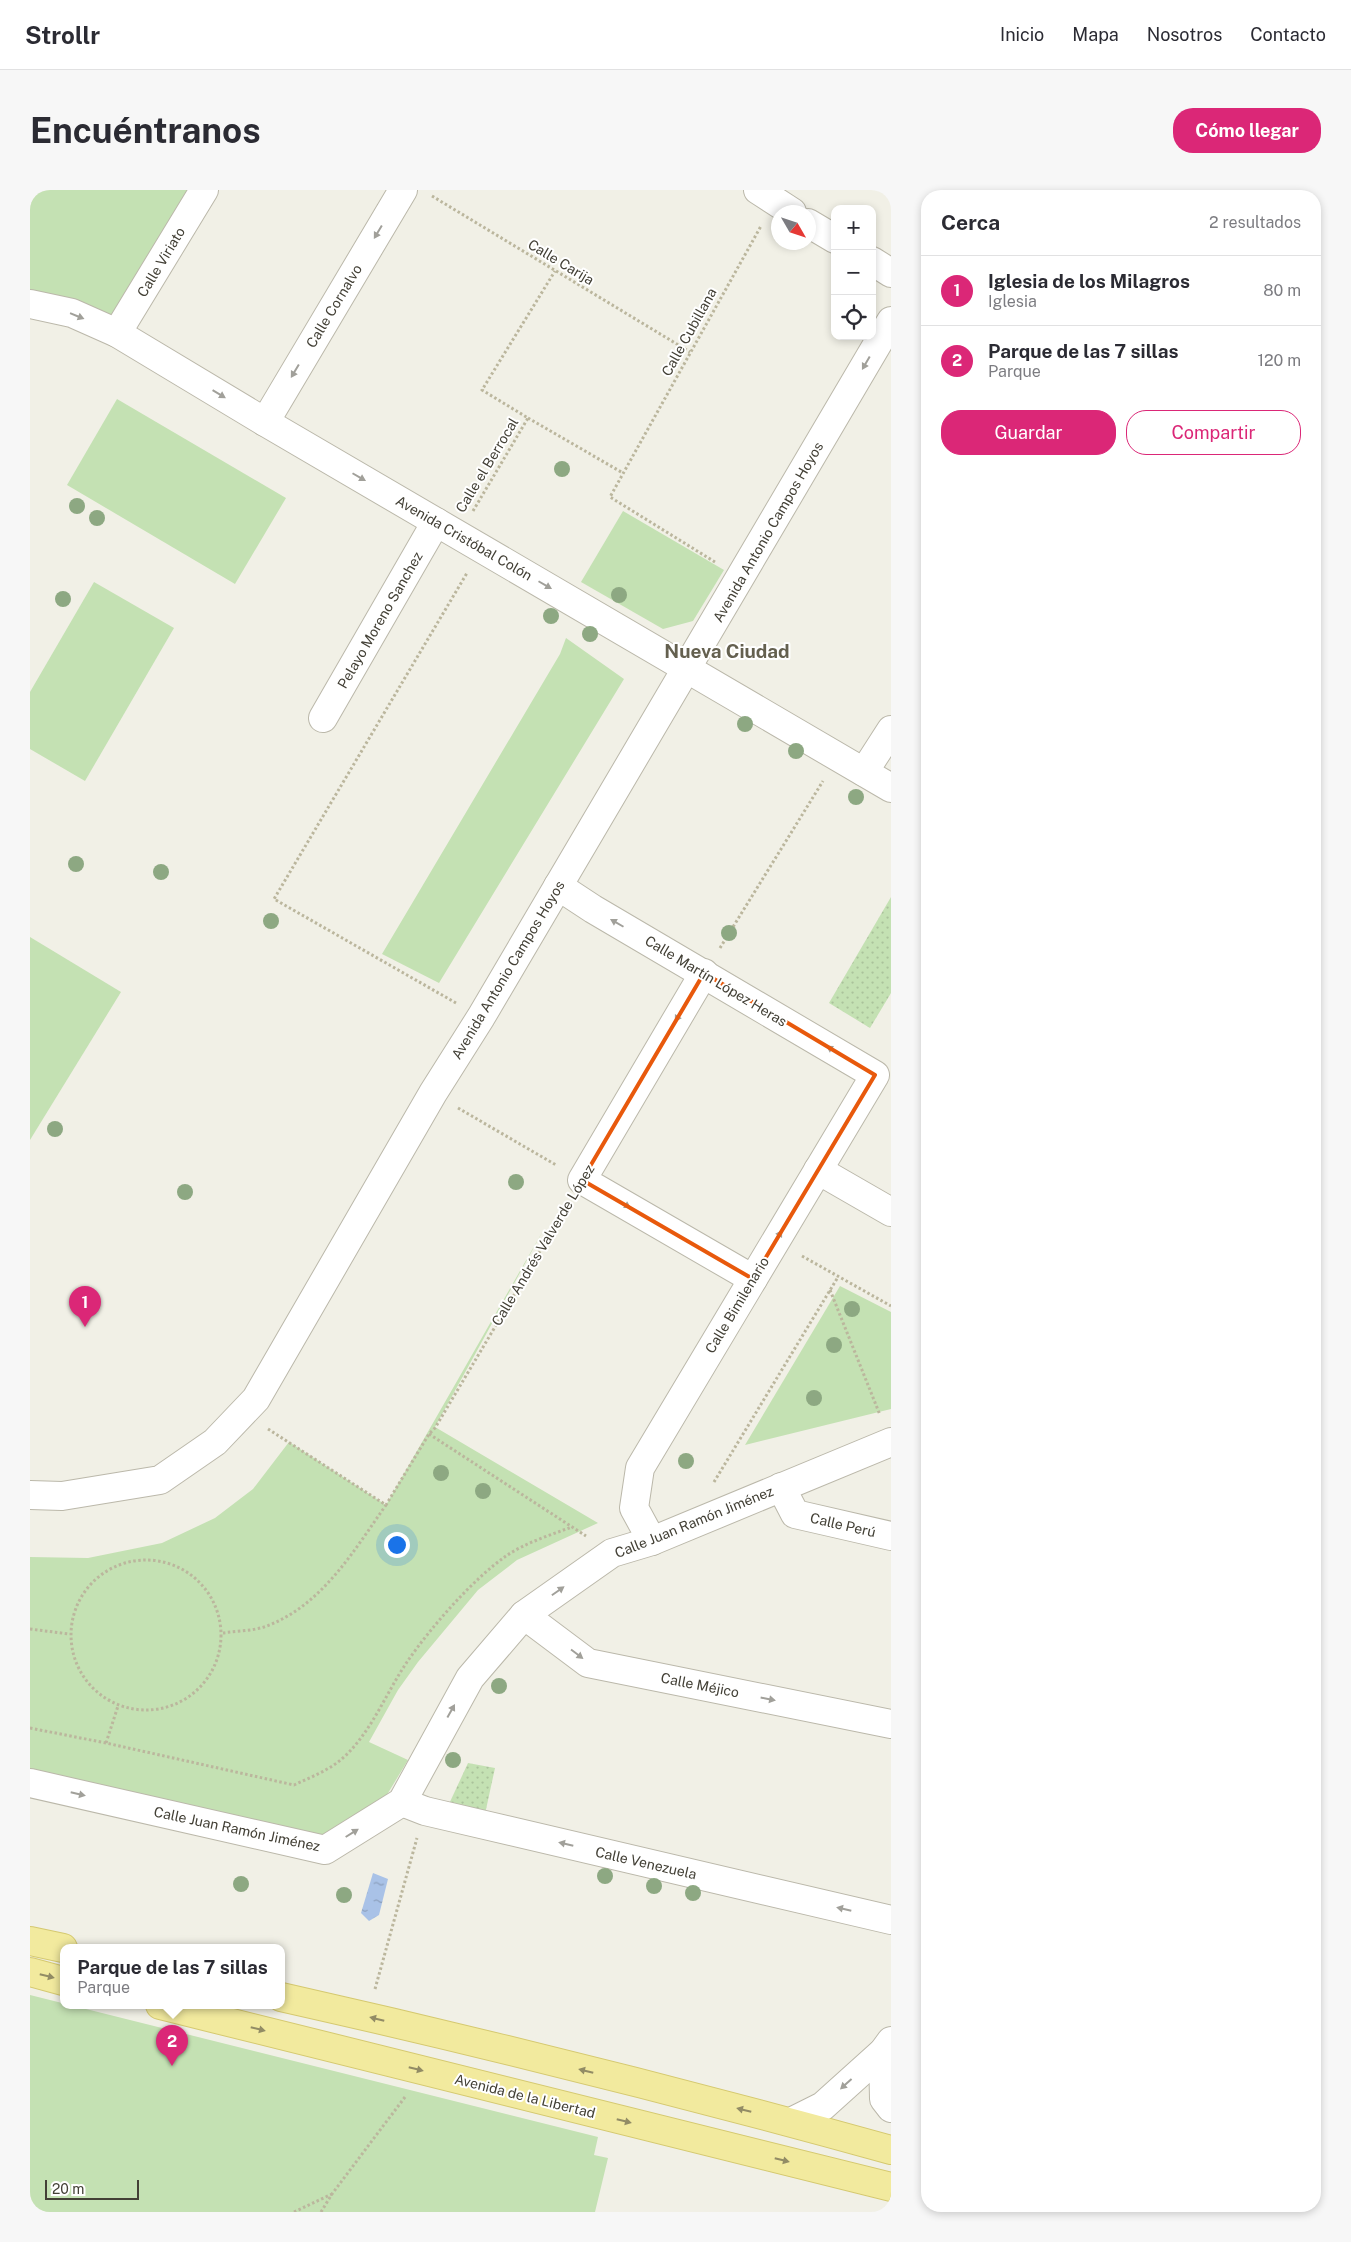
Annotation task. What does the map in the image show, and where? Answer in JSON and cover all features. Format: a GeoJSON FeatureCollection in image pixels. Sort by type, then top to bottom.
{"type":"FeatureCollection","features":[{"type":"Feature","properties":{"kind":"main road"},"geometry":{"type":"LineString","coordinates":[[30,1941],[60,1947]]}},
{"type":"Feature","properties":{"kind":"main road"},"geometry":{"type":"LineString","coordinates":[[30,1972],[60,1980]]}},
{"type":"Feature","properties":{"kind":"main road"},"geometry":{"type":"LineString","coordinates":[[285,1998],[367,2016],[791,2122],[891,2150]]}},
{"type":"Feature","properties":{"kind":"main road","name":"Avenida de la Libertad"},"geometry":{"type":"LineString","coordinates":[[176,2009],[891,2187]]}},
{"type":"Feature","properties":{"kind":"street","name":"Calle Viriato"},"geometry":{"type":"LineString","coordinates":[[117,333],[204,190]]}},
{"type":"Feature","properties":{"kind":"street","name":"Calle Cornalvo"},"geometry":{"type":"LineString","coordinates":[[265,422],[403,190]]}},
{"type":"Feature","properties":{"kind":"street"},"geometry":{"type":"LineString","coordinates":[[816,227],[831,236]]}},
{"type":"Feature","properties":{"kind":"street"},"geometry":{"type":"LineString","coordinates":[[876,264],[891,273]]}},
{"type":"Feature","properties":{"kind":"street","name":"Avenida Cristóbal Colón"},"geometry":{"type":"LineString","coordinates":[[30,304],[72,313],[117,333],[447,529],[891,788]]}},
{"type":"Feature","properties":{"kind":"street","name":"Avenida Antonio Campos Hoyos"},"geometry":{"type":"LineString","coordinates":[[30,1495],[62,1496],[160,1480],[214,1442],[256,1399],[433,1093],[481,1017],[891,321]]}},
{"type":"Feature","properties":{"kind":"street","name":"Pelayo Moreno Sanchez"},"geometry":{"type":"LineString","coordinates":[[323,718],[447,529]]}},
{"type":"Feature","properties":{"kind":"street"},"geometry":{"type":"LineString","coordinates":[[864,772],[891,730]]}},
{"type":"Feature","properties":{"kind":"street","name":"Calle Martín López Heras"},"geometry":{"type":"LineString","coordinates":[[558,886],[593,909],[875,1075]]}},
{"type":"Feature","properties":{"kind":"street","name":"Calle Andrés Valverde López"},"geometry":{"type":"LineString","coordinates":[[582,1180],[704,973]]}},
{"type":"Feature","properties":{"kind":"street","name":"Calle Bimilenario"},"geometry":{"type":"LineString","coordinates":[[652,1540],[634,1508],[640,1468],[875,1075]]}},
{"type":"Feature","properties":{"kind":"street"},"geometry":{"type":"LineString","coordinates":[[818,1170],[891,1212]]}},
{"type":"Feature","properties":{"kind":"street"},"geometry":{"type":"LineString","coordinates":[[582,1180],[753,1279]]}},
{"type":"Feature","properties":{"kind":"street","name":"Calle Juan Ramón Jiménez"},"geometry":{"type":"LineString","coordinates":[[30,1784],[325,1850],[413,1807],[470,1678],[524,1615],[612,1553],[652,1540],[891,1442]]}},
{"type":"Feature","properties":{"kind":"street","name":"Calle Perú"},"geometry":{"type":"LineString","coordinates":[[782,1487],[795,1514],[891,1536]]}},
{"type":"Feature","properties":{"kind":"street","name":"Calle Méjico"},"geometry":{"type":"LineString","coordinates":[[524,1615],[588,1663],[891,1724]]}},
{"type":"Feature","properties":{"kind":"street","name":"Calle Venezuela"},"geometry":{"type":"LineString","coordinates":[[413,1807],[891,1920]]}},
{"type":"Feature","properties":{"kind":"street"},"geometry":{"type":"LineString","coordinates":[[791,2122],[823,2106],[887,2046]]}},
{"type":"Feature","properties":{"kind":"street"},"geometry":{"type":"LineString","coordinates":[[887,2046],[884,2099],[891,2108]]}},
{"type":"Feature","properties":{"kind":"path","name":"Calle Carija"},"geometry":{"type":"LineString","coordinates":[[429,195],[690,352]]}},
{"type":"Feature","properties":{"kind":"path","name":"Calle Cubillana"},"geometry":{"type":"LineString","coordinates":[[741,578],[610,497],[775,201]]}},
{"type":"Feature","properties":{"kind":"path","name":"Calle el Berrocal"},"geometry":{"type":"LineString","coordinates":[[447,529],[528,418],[482,390],[555,271]]}},
{"type":"Feature","properties":{"kind":"path"},"geometry":{"type":"LineString","coordinates":[[528,418],[623,473]]}},
{"type":"Feature","properties":{"kind":"path"},"geometry":{"type":"LineString","coordinates":[[481,1017],[274,899],[482,549]]}},
{"type":"Feature","properties":{"kind":"path"},"geometry":{"type":"LineString","coordinates":[[704,973],[838,757]]}},
{"type":"Feature","properties":{"kind":"path"},"geometry":{"type":"LineString","coordinates":[[433,1093],[582,1180]]}},
{"type":"Feature","properties":{"kind":"path","name":"Calle Andrés Valverde López"},"geometry":{"type":"LineString","coordinates":[[223,1633],[262,1627],[292,1615],[316,1596],[344,1565],[386,1505],[429,1434],[435,1428],[582,1180]]}},
{"type":"Feature","properties":{"kind":"path"},"geometry":{"type":"LineString","coordinates":[[775,1241],[891,1306]]}},
{"type":"Feature","properties":{"kind":"path"},"geometry":{"type":"LineString","coordinates":[[712,1485],[838,1277]]}},
{"type":"Feature","properties":{"kind":"path"},"geometry":{"type":"LineString","coordinates":[[830,1290],[891,1442]]}},
{"type":"Feature","properties":{"kind":"path"},"geometry":{"type":"LineString","coordinates":[[243,1412],[386,1505]]}},
{"type":"Feature","properties":{"kind":"path"},"geometry":{"type":"LineString","coordinates":[[429,1434],[612,1553]]}},
{"type":"Feature","properties":{"kind":"path"},"geometry":{"type":"LineString","coordinates":[[30,1728],[294,1784],[319,1774],[344,1758],[367,1729],[408,1661],[454,1604],[486,1571],[508,1555],[549,1535],[572,1527]]}},
{"type":"Feature","properties":{"kind":"path"},"geometry":{"type":"LineString","coordinates":[[132,1560],[167,1561],[192,1573],[214,1598],[223,1633],[217,1663],[203,1686],[181,1702],[150,1711],[118,1706],[98,1694],[78,1669],[69,1634],[72,1617],[84,1590],[105,1570],[132,1560]]}},
{"type":"Feature","properties":{"kind":"path"},"geometry":{"type":"LineString","coordinates":[[30,1629],[69,1634]]}},
{"type":"Feature","properties":{"kind":"path"},"geometry":{"type":"LineString","coordinates":[[106,1743],[118,1706]]}},
{"type":"Feature","properties":{"kind":"path"},"geometry":{"type":"LineString","coordinates":[[367,2016],[413,1807]]}},
{"type":"Feature","properties":{"kind":"path"},"geometry":{"type":"LineString","coordinates":[[322,2212],[332,2194],[408,2094],[398,2092]]}},
{"type":"Feature","properties":{"kind":"path"},"geometry":{"type":"LineString","coordinates":[[294,2212],[332,2194]]}},
{"type":"Feature","properties":{"kind":"highlighted area"},"geometry":{"type":"Polygon","coordinates":[[[704,973],[875,1075],[753,1279],[582,1180],[704,973]]]}},
{"type":"Feature","properties":{"kind":"green space"},"geometry":{"type":"Polygon","coordinates":[[[30,190],[197,190],[115,324],[30,292],[30,190]]]}},
{"type":"Feature","properties":{"kind":"green space"},"geometry":{"type":"Polygon","coordinates":[[[117,399],[286,498],[235,584],[67,485],[117,399]]]}},
{"type":"Feature","properties":{"kind":"green space"},"geometry":{"type":"Polygon","coordinates":[[[623,511],[724,570],[693,621],[663,629],[581,582],[623,511]]]}},
{"type":"Feature","properties":{"kind":"green space"},"geometry":{"type":"Polygon","coordinates":[[[94,582],[174,628],[85,781],[30,749],[30,692],[94,582]]]}},
{"type":"Feature","properties":{"kind":"green space"},"geometry":{"type":"Polygon","coordinates":[[[566,638],[624,679],[439,983],[382,954],[560,654],[566,638]]]}},
{"type":"Feature","properties":{"kind":"green space"},"geometry":{"type":"Polygon","coordinates":[[[891,897],[891,993],[870,1028],[829,1003],[891,897]]]}},
{"type":"Feature","properties":{"kind":"green space"},"geometry":{"type":"Polygon","coordinates":[[[30,937],[121,992],[30,1140],[30,937]]]}},
{"type":"Feature","properties":{"kind":"green space"},"geometry":{"type":"Polygon","coordinates":[[[544,1229],[435,1427],[598,1523],[517,1560],[478,1590],[418,1662],[398,1690],[369,1742],[408,1760],[385,1798],[341,1827],[319,1836],[30,1772],[30,1557],[88,1558],[162,1543],[215,1518],[253,1489],[289,1442],[386,1505],[544,1229]]]}},
{"type":"Feature","properties":{"kind":"green space"},"geometry":{"type":"Polygon","coordinates":[[[840,1286],[891,1312],[891,1409],[745,1445],[840,1286]]]}},
{"type":"Feature","properties":{"kind":"green space"},"geometry":{"type":"Polygon","coordinates":[[[468,1763],[495,1768],[485,1814],[449,1804],[468,1763]]]}},
{"type":"Feature","properties":{"kind":"green space"},"geometry":{"type":"Polygon","coordinates":[[[30,1995],[60,2002],[60,2009],[86,2009],[598,2137],[594,2155],[608,2158],[595,2212],[30,2212],[30,1995]]]}},
{"type":"Feature","properties":{"kind":"water"},"geometry":{"type":"Polygon","coordinates":[[[373,1873],[388,1879],[379,1915],[369,1921],[361,1913],[373,1873]]]}},
{"type":"Feature","properties":{"kind":"place","name":"Iglesia de los Milagros"},"geometry":{"type":"Point","coordinates":[85,1327]}},
{"type":"Feature","properties":{"kind":"place","name":"Parque de las 7 sillas"},"geometry":{"type":"Point","coordinates":[172,2066]}},
{"type":"Feature","properties":{"kind":"district","name":"Nueva Ciudad"},"geometry":{"type":"Point","coordinates":[727,651]}}]}
